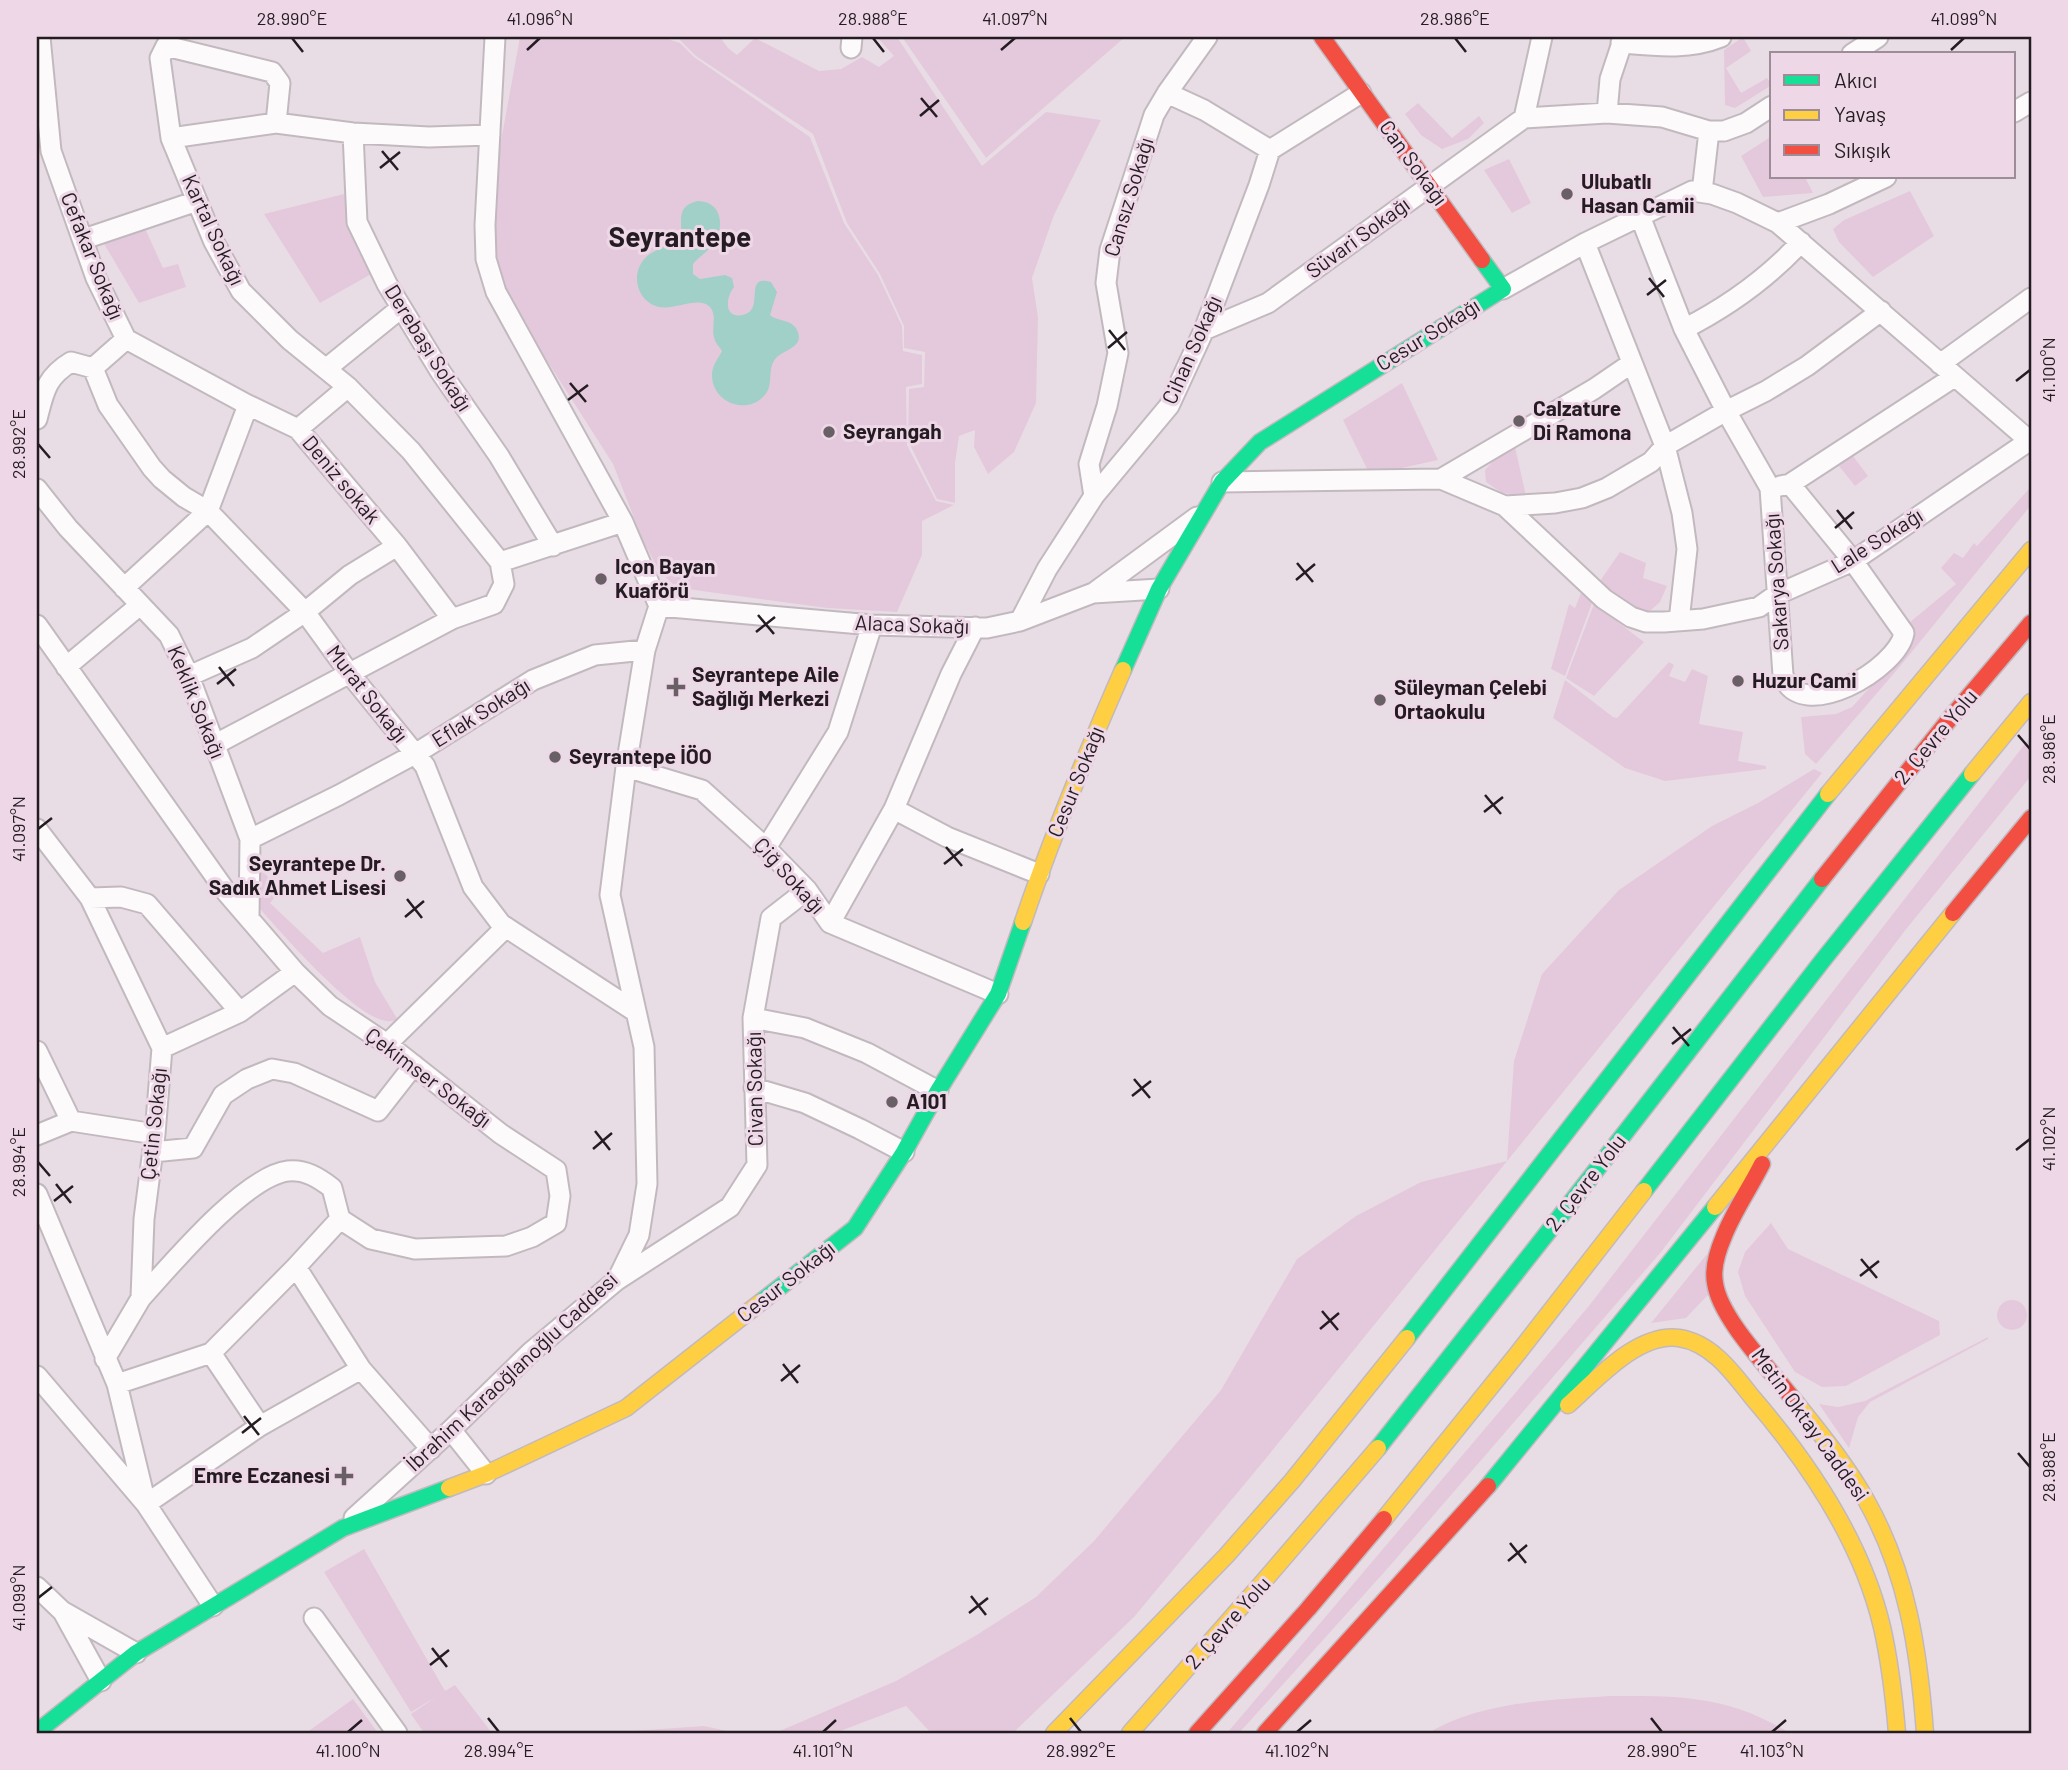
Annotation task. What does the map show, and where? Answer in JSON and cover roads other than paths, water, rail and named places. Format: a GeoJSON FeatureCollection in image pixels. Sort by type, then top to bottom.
{"type":"FeatureCollection","features":[{"type":"Feature","properties":{"kind":"main road","name":"Can Sokağı"},"geometry":{"type":"LineString","coordinates":[[1322,37],[1503,289]]}},
{"type":"Feature","properties":{"kind":"main road","name":"Cesur Sokağı"},"geometry":{"type":"LineString","coordinates":[[343,1528],[486,1474],[626,1408],[855,1228],[904,1152],[998,994],[1039,874],[1092,741],[1159,589],[1222,482],[1261,442],[1321,401],[1503,289]]}},
{"type":"Feature","properties":{"kind":"main road"},"geometry":{"type":"LineString","coordinates":[[1054,1733],[1226,1556],[1316,1451],[1436,1301],[1825,798],[2031,550]]}},
{"type":"Feature","properties":{"kind":"main road","name":"2. Çevre Yolu"},"geometry":{"type":"LineString","coordinates":[[1130,1733],[1268,1580],[1395,1427],[1879,805],[2031,623]]}},
{"type":"Feature","properties":{"kind":"main road"},"geometry":{"type":"LineString","coordinates":[[1197,1733],[1307,1610],[1478,1401],[1624,1217],[1864,905],[2031,702]]}},
{"type":"Feature","properties":{"kind":"main road"},"geometry":{"type":"LineString","coordinates":[[1265,1733],[1527,1440],[2031,818]]}},
{"type":"Feature","properties":{"kind":"main road"},"geometry":{"type":"LineString","coordinates":[[1821,1078],[1861,1046],[1889,1017]]}},
{"type":"Feature","properties":{"kind":"main road","name":"Metin Oktay Caddesi"},"geometry":{"type":"LineString","coordinates":[[1777,1133],[1717,1255],[1708,1312],[1867,1501],[1897,1571],[1916,1634],[1926,1733]]}},
{"type":"Feature","properties":{"kind":"main road"},"geometry":{"type":"LineString","coordinates":[[1527,1440],[1641,1344],[1658,1338],[1687,1338],[1708,1312]]}},
{"type":"Feature","properties":{"kind":"main road","name":"Metin Oktay Caddesi"},"geometry":{"type":"LineString","coordinates":[[1687,1338],[1708,1348],[1746,1389],[1819,1483],[1850,1537],[1867,1577],[1889,1648],[1896,1699],[1897,1733]]}},
{"type":"Feature","properties":{"kind":"main road","name":"İbrahim Karaoğlanoğlu Caddesi"},"geometry":{"type":"LineString","coordinates":[[37,1732],[136,1653],[343,1528]]}},
{"type":"Feature","properties":{"kind":"street","name":"Cefakar Sokağı"},"geometry":{"type":"LineString","coordinates":[[40,37],[51,151],[96,278],[126,339],[93,368]]}},
{"type":"Feature","properties":{"kind":"street"},"geometry":{"type":"LineString","coordinates":[[495,37],[485,225],[486,260],[496,292],[623,522],[659,606]]}},
{"type":"Feature","properties":{"kind":"street","name":"Cansız Sokağı"},"geometry":{"type":"LineString","coordinates":[[1094,496],[1089,464],[1107,406],[1118,353],[1106,283],[1110,250],[1154,115],[1207,37]]}},
{"type":"Feature","properties":{"kind":"street"},"geometry":{"type":"LineString","coordinates":[[1542,37],[1524,118],[1607,113],[1662,117],[1709,131],[1724,131],[1746,123],[1770,107]]}},
{"type":"Feature","properties":{"kind":"street"},"geometry":{"type":"LineString","coordinates":[[1607,113],[1610,79],[1623,40],[1675,47],[1705,43],[1721,37]]}},
{"type":"Feature","properties":{"kind":"street"},"geometry":{"type":"LineString","coordinates":[[1855,52],[1878,37]]}},
{"type":"Feature","properties":{"kind":"street","name":"Kartal Sokağı"},"geometry":{"type":"LineString","coordinates":[[276,123],[280,83],[272,72],[166,46],[160,58],[172,138],[214,242],[241,290],[290,340],[348,387],[411,451],[500,562]]}},
{"type":"Feature","properties":{"kind":"street"},"geometry":{"type":"LineString","coordinates":[[1167,93],[1204,110],[1270,150],[1362,93]]}},
{"type":"Feature","properties":{"kind":"street","name":"Süvari Sokağı"},"geometry":{"type":"LineString","coordinates":[[1204,330],[1268,303],[1524,118]]}},
{"type":"Feature","properties":{"kind":"street"},"geometry":{"type":"LineString","coordinates":[[172,138],[276,123],[352,133],[429,137],[490,135]]}},
{"type":"Feature","properties":{"kind":"street"},"geometry":{"type":"LineString","coordinates":[[1709,131],[1702,192],[1737,203],[1778,223],[2030,442]]}},
{"type":"Feature","properties":{"kind":"street","name":"Derebaşı Sokağı"},"geometry":{"type":"LineString","coordinates":[[352,133],[356,222],[401,308],[440,371],[499,456],[553,546]]}},
{"type":"Feature","properties":{"kind":"street","name":"Cihan Sokağı"},"geometry":{"type":"LineString","coordinates":[[1020,621],[1047,569],[1094,496],[1169,407],[1204,330],[1270,150]]}},
{"type":"Feature","properties":{"kind":"street"},"geometry":{"type":"LineString","coordinates":[[1778,223],[1829,204],[1884,178]]}},
{"type":"Feature","properties":{"kind":"street","name":"Cesur Sokağı"},"geometry":{"type":"LineString","coordinates":[[1503,289],[1640,216],[1692,191],[1702,192]]}},
{"type":"Feature","properties":{"kind":"street"},"geometry":{"type":"LineString","coordinates":[[84,239],[197,201]]}},
{"type":"Feature","properties":{"kind":"street","name":"Sakarya Sokağı"},"geometry":{"type":"LineString","coordinates":[[1640,216],[1684,329],[1770,488],[1776,595],[1786,685],[1801,695],[1824,696],[1872,672],[1897,650],[1904,633],[1853,561],[1790,484]]}},
{"type":"Feature","properties":{"kind":"street"},"geometry":{"type":"LineString","coordinates":[[1684,329],[1750,290],[1782,263],[1801,242]]}},
{"type":"Feature","properties":{"kind":"street"},"geometry":{"type":"LineString","coordinates":[[1585,243],[1665,446],[1682,513],[1687,549],[1679,621]]}},
{"type":"Feature","properties":{"kind":"street"},"geometry":{"type":"LineString","coordinates":[[1770,488],[1790,484],[1947,371],[2031,298]]}},
{"type":"Feature","properties":{"kind":"street"},"geometry":{"type":"LineString","coordinates":[[327,368],[401,308]]}},
{"type":"Feature","properties":{"kind":"street"},"geometry":{"type":"LineString","coordinates":[[1222,482],[1441,479],[1505,506],[1555,503],[1582,498],[1607,488],[1651,462],[1665,446],[1807,366],[1881,311]]}},
{"type":"Feature","properties":{"kind":"street","name":"Deniz sokak"},"geometry":{"type":"LineString","coordinates":[[126,339],[298,429],[397,546],[452,619]]}},
{"type":"Feature","properties":{"kind":"street"},"geometry":{"type":"LineString","coordinates":[[37,419],[47,385],[57,370],[71,362],[93,368]]}},
{"type":"Feature","properties":{"kind":"street"},"geometry":{"type":"LineString","coordinates":[[1441,479],[1594,389],[1632,363]]}},
{"type":"Feature","properties":{"kind":"street","name":"Murat Sokağı"},"geometry":{"type":"LineString","coordinates":[[93,368],[108,405],[152,468],[184,496],[208,511],[305,612],[350,674],[425,766],[473,887],[501,924],[636,1012]]}},
{"type":"Feature","properties":{"kind":"street"},"geometry":{"type":"LineString","coordinates":[[298,429],[348,387]]}},
{"type":"Feature","properties":{"kind":"street"},"geometry":{"type":"LineString","coordinates":[[124,588],[208,511],[248,405]]}},
{"type":"Feature","properties":{"kind":"street","name":"Lale Sokağı"},"geometry":{"type":"LineString","coordinates":[[1505,506],[1604,599],[1631,617],[1646,622],[1679,621],[1741,613],[1759,607],[1776,595],[1853,561],[2030,442]]}},
{"type":"Feature","properties":{"kind":"street","name":"Keklik Sokağı"},"geometry":{"type":"LineString","coordinates":[[37,489],[169,635],[189,676],[250,839],[249,918]]}},
{"type":"Feature","properties":{"kind":"street"},"geometry":{"type":"LineString","coordinates":[[1093,593],[1204,512]]}},
{"type":"Feature","properties":{"kind":"street"},"geometry":{"type":"LineString","coordinates":[[214,745],[452,619],[495,604],[504,584],[500,562],[623,522]]}},
{"type":"Feature","properties":{"kind":"street"},"geometry":{"type":"LineString","coordinates":[[189,676],[252,648],[305,612],[350,575],[397,546]]}},
{"type":"Feature","properties":{"kind":"street","name":"Alaca Sokağı"},"geometry":{"type":"LineString","coordinates":[[659,606],[872,625],[987,628],[1020,621],[1093,593],[1159,589]]}},
{"type":"Feature","properties":{"kind":"street"},"geometry":{"type":"LineString","coordinates":[[66,667],[140,605]]}},
{"type":"Feature","properties":{"kind":"street","name":"İbrahim Karaoğlanoğlu Caddesi"},"geometry":{"type":"LineString","coordinates":[[343,1528],[451,1430],[531,1352],[617,1280],[639,1235],[647,1184],[644,1047],[611,895],[626,767],[645,650],[659,606]]}},
{"type":"Feature","properties":{"kind":"street","name":"Çekimser Sokağı"},"geometry":{"type":"LineString","coordinates":[[37,625],[227,893],[295,972],[330,1006],[387,1044],[501,1134],[556,1170],[560,1196],[556,1223],[532,1237],[506,1246],[415,1249],[371,1239],[340,1219]]}},
{"type":"Feature","properties":{"kind":"street"},"geometry":{"type":"LineString","coordinates":[[766,848],[838,732],[872,625]]}},
{"type":"Feature","properties":{"kind":"street"},"geometry":{"type":"LineString","coordinates":[[830,922],[894,809],[951,674],[975,627]]}},
{"type":"Feature","properties":{"kind":"street","name":"Eflak Sokağı"},"geometry":{"type":"LineString","coordinates":[[250,839],[415,754],[533,680],[595,655],[645,650]]}},
{"type":"Feature","properties":{"kind":"street","name":"Çiğ Sokağı"},"geometry":{"type":"LineString","coordinates":[[626,767],[702,790],[766,848],[807,890],[830,922],[998,994]]}},
{"type":"Feature","properties":{"kind":"street"},"geometry":{"type":"LineString","coordinates":[[894,809],[947,837],[1039,874]]}},
{"type":"Feature","properties":{"kind":"street","name":"Çetin Sokağı"},"geometry":{"type":"LineString","coordinates":[[37,829],[90,898],[162,1048],[144,1219],[141,1298],[105,1359]]}},
{"type":"Feature","properties":{"kind":"street","name":"Civan Sokağı"},"geometry":{"type":"LineString","coordinates":[[617,1280],[730,1207],[757,1165],[753,1018],[771,918],[807,890]]}},
{"type":"Feature","properties":{"kind":"street"},"geometry":{"type":"LineString","coordinates":[[90,898],[121,897],[147,904],[240,1012]]}},
{"type":"Feature","properties":{"kind":"street"},"geometry":{"type":"LineString","coordinates":[[387,1044],[506,927]]}},
{"type":"Feature","properties":{"kind":"street"},"geometry":{"type":"LineString","coordinates":[[162,1048],[240,1012],[295,972]]}},
{"type":"Feature","properties":{"kind":"street"},"geometry":{"type":"LineString","coordinates":[[753,1018],[806,1028],[867,1053],[938,1091]]}},
{"type":"Feature","properties":{"kind":"street"},"geometry":{"type":"LineString","coordinates":[[37,1051],[71,1121]]}},
{"type":"Feature","properties":{"kind":"street"},"geometry":{"type":"LineString","coordinates":[[37,1135],[71,1121],[154,1143],[193,1148],[223,1095],[247,1079],[272,1069],[294,1073],[378,1111],[414,1065]]}},
{"type":"Feature","properties":{"kind":"street"},"geometry":{"type":"LineString","coordinates":[[754,1088],[805,1103],[904,1152]]}},
{"type":"Feature","properties":{"kind":"street"},"geometry":{"type":"LineString","coordinates":[[117,1384],[211,1353],[340,1219],[332,1188],[312,1173],[288,1171],[262,1181],[220,1213],[141,1298]]}},
{"type":"Feature","properties":{"kind":"street"},"geometry":{"type":"LineString","coordinates":[[37,1194],[117,1384],[146,1504]]}},
{"type":"Feature","properties":{"kind":"street"},"geometry":{"type":"LineString","coordinates":[[296,1267],[360,1369],[431,1448]]}},
{"type":"Feature","properties":{"kind":"street"},"geometry":{"type":"LineString","coordinates":[[211,1353],[260,1426]]}},
{"type":"Feature","properties":{"kind":"street"},"geometry":{"type":"LineString","coordinates":[[146,1504],[260,1426],[360,1369]]}},
{"type":"Feature","properties":{"kind":"street"},"geometry":{"type":"LineString","coordinates":[[37,1376],[146,1504],[213,1605]]}},
{"type":"Feature","properties":{"kind":"street"},"geometry":{"type":"LineString","coordinates":[[451,1430],[486,1474]]}},
{"type":"Feature","properties":{"kind":"street"},"geometry":{"type":"LineString","coordinates":[[37,1587],[62,1611],[136,1653]]}},
{"type":"Feature","properties":{"kind":"street"},"geometry":{"type":"LineString","coordinates":[[62,1611],[101,1681]]}},
{"type":"Feature","properties":{"kind":"street"},"geometry":{"type":"LineString","coordinates":[[314,1618],[397,1733]]}},
{"type":"Feature","properties":{"kind":"place","name":"Ulubatlı Hasan Camii"},"geometry":{"type":"Point","coordinates":[1567,194]}},
{"type":"Feature","properties":{"kind":"place","name":"Calzature Di Ramona"},"geometry":{"type":"Point","coordinates":[1519,421]}},
{"type":"Feature","properties":{"kind":"place","name":"Seyrangah"},"geometry":{"type":"Point","coordinates":[829,432]}},
{"type":"Feature","properties":{"kind":"place","name":"Icon Bayan Kuaförü"},"geometry":{"type":"Point","coordinates":[601,579]}},
{"type":"Feature","properties":{"kind":"place","name":"Huzur Cami"},"geometry":{"type":"Point","coordinates":[1738,681]}},
{"type":"Feature","properties":{"kind":"place","name":"Seyrantepe Aile Sağlığı Merkezi"},"geometry":{"type":"Point","coordinates":[676,687]}},
{"type":"Feature","properties":{"kind":"place","name":"Süleyman Çelebi Ortaokulu"},"geometry":{"type":"Point","coordinates":[1380,700]}},
{"type":"Feature","properties":{"kind":"place","name":"Seyrantepe İÖO"},"geometry":{"type":"Point","coordinates":[555,757]}},
{"type":"Feature","properties":{"kind":"place","name":"Seyrantepe Dr. Sadık Ahmet Lisesi"},"geometry":{"type":"Point","coordinates":[400,876]}},
{"type":"Feature","properties":{"kind":"place","name":"A101"},"geometry":{"type":"Point","coordinates":[892,1102]}},
{"type":"Feature","properties":{"kind":"place","name":"Emre Eczanesi"},"geometry":{"type":"Point","coordinates":[344,1476]}},
{"type":"Feature","properties":{"kind":"district","name":"Seyrantepe"},"geometry":{"type":"Point","coordinates":[680,237]}}]}
